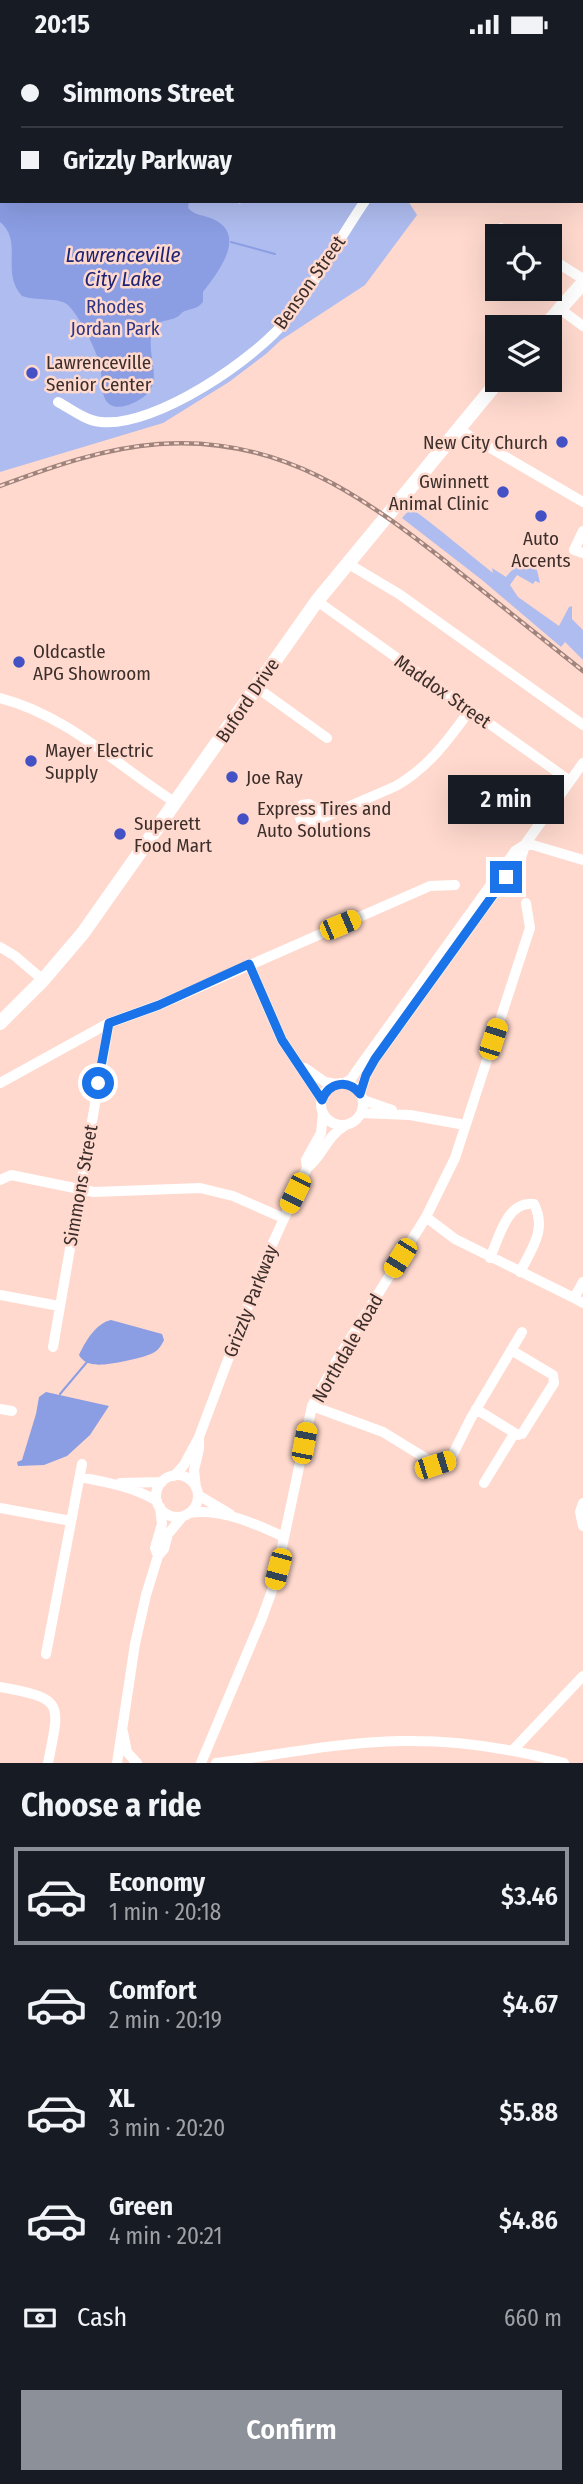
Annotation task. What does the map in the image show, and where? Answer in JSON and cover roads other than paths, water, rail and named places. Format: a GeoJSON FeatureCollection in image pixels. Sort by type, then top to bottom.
{"type":"FeatureCollection","features":[{"type":"Feature","properties":{"kind":"highway"},"geometry":{"type":"LineString","coordinates":[[555,315],[583,281]]}},
{"type":"Feature","properties":{"kind":"highway","name":"Buford Drive"},"geometry":{"type":"LineString","coordinates":[[0,1023],[43,980],[100,911],[317,601],[489,392]]}},
{"type":"Feature","properties":{"kind":"street","name":"Benson Street"},"geometry":{"type":"LineString","coordinates":[[58,402],[97,422],[123,421],[165,407],[215,379],[260,347],[287,319],[364,203]]}},
{"type":"Feature","properties":{"kind":"street"},"geometry":{"type":"LineString","coordinates":[[562,266],[583,281]]}},
{"type":"Feature","properties":{"kind":"street"},"geometry":{"type":"LineString","coordinates":[[560,309],[583,326]]}},
{"type":"Feature","properties":{"kind":"street"},"geometry":{"type":"LineString","coordinates":[[458,429],[583,502]]}},
{"type":"Feature","properties":{"kind":"street"},"geometry":{"type":"LineString","coordinates":[[579,551],[583,531]]}},
{"type":"Feature","properties":{"kind":"street"},"geometry":{"type":"LineString","coordinates":[[347,563],[399,594],[583,725]]}},
{"type":"Feature","properties":{"kind":"street","name":"Maddox Street"},"geometry":{"type":"LineString","coordinates":[[317,601],[570,781]]}},
{"type":"Feature","properties":{"kind":"street"},"geometry":{"type":"LineString","coordinates":[[256,687],[327,738]]}},
{"type":"Feature","properties":{"kind":"street"},"geometry":{"type":"LineString","coordinates":[[0,698],[31,708],[60,724],[176,803]]}},
{"type":"Feature","properties":{"kind":"street"},"geometry":{"type":"LineString","coordinates":[[321,818],[396,786],[416,774],[433,759],[470,710]]}},
{"type":"Feature","properties":{"kind":"street"},"geometry":{"type":"LineString","coordinates":[[249,964],[282,1040],[322,1100],[323,1113],[333,1123],[346,1125],[358,1119],[366,1075],[375,1059],[522,855],[526,843],[583,763]]}},
{"type":"Feature","properties":{"kind":"street"},"geometry":{"type":"LineString","coordinates":[[526,843],[583,860]]}},
{"type":"Feature","properties":{"kind":"street"},"geometry":{"type":"LineString","coordinates":[[322,1100],[327,1090],[351,1079],[515,851],[526,843]]}},
{"type":"Feature","properties":{"kind":"street"},"geometry":{"type":"LineString","coordinates":[[0,1083],[109,1023],[159,1005],[430,886],[455,885]]}},
{"type":"Feature","properties":{"kind":"street","name":"Northdale Road"},"geometry":{"type":"LineString","coordinates":[[201,1763],[262,1618],[276,1577],[312,1406],[337,1360],[426,1217],[455,1158],[530,928],[526,903]]}},
{"type":"Feature","properties":{"kind":"street"},"geometry":{"type":"LineString","coordinates":[[0,947],[15,955],[43,980]]}},
{"type":"Feature","properties":{"kind":"street","name":"Simmons Street"},"geometry":{"type":"LineString","coordinates":[[53,1347],[109,1023]]}},
{"type":"Feature","properties":{"kind":"street"},"geometry":{"type":"LineString","coordinates":[[299,1063],[316,1077],[356,1089],[362,1097],[410,1115]]}},
{"type":"Feature","properties":{"kind":"street","name":"Grizzly Parkway"},"geometry":{"type":"LineString","coordinates":[[307,1168],[306,1160],[322,1131],[323,1113]]}},
{"type":"Feature","properties":{"kind":"street"},"geometry":{"type":"LineString","coordinates":[[361,1113],[410,1115],[465,1125]]}},
{"type":"Feature","properties":{"kind":"street","name":"Grizzly Parkway"},"geometry":{"type":"LineString","coordinates":[[174,1476],[184,1465],[199,1437],[249,1301],[307,1168],[314,1163],[335,1131],[346,1125]]}},
{"type":"Feature","properties":{"kind":"street"},"geometry":{"type":"LineString","coordinates":[[0,1180],[11,1175],[94,1192],[200,1188],[233,1196],[283,1218]]}},
{"type":"Feature","properties":{"kind":"street"},"geometry":{"type":"LineString","coordinates":[[490,1258],[513,1209],[525,1203],[534,1205],[540,1215],[541,1226],[520,1272]]}},
{"type":"Feature","properties":{"kind":"street"},"geometry":{"type":"LineString","coordinates":[[426,1217],[455,1240],[579,1301],[583,1282]]}},
{"type":"Feature","properties":{"kind":"street"},"geometry":{"type":"LineString","coordinates":[[0,1295],[59,1306]]}},
{"type":"Feature","properties":{"kind":"street"},"geometry":{"type":"LineString","coordinates":[[312,1406],[383,1432],[435,1465],[450,1460],[476,1409],[522,1332]]}},
{"type":"Feature","properties":{"kind":"street"},"geometry":{"type":"LineString","coordinates":[[476,1409],[514,1434],[522,1434],[555,1379],[553,1375],[511,1350]]}},
{"type":"Feature","properties":{"kind":"street"},"geometry":{"type":"LineString","coordinates":[[0,1409],[12,1411]]}},
{"type":"Feature","properties":{"kind":"street"},"geometry":{"type":"LineString","coordinates":[[484,1483],[514,1434]]}},
{"type":"Feature","properties":{"kind":"street","name":"Grizzly Parkway"},"geometry":{"type":"LineString","coordinates":[[197,1492],[194,1470],[199,1437]]}},
{"type":"Feature","properties":{"kind":"street"},"geometry":{"type":"LineString","coordinates":[[46,1654],[82,1464]]}},
{"type":"Feature","properties":{"kind":"street"},"geometry":{"type":"LineString","coordinates":[[113,1483],[162,1482],[174,1476],[187,1478],[197,1492],[236,1518]]}},
{"type":"Feature","properties":{"kind":"street"},"geometry":{"type":"LineString","coordinates":[[80,1477],[113,1483],[147,1494],[170,1515],[202,1511],[236,1518],[284,1537]]}},
{"type":"Feature","properties":{"kind":"street"},"geometry":{"type":"LineString","coordinates":[[158,1556],[155,1548],[162,1524],[158,1488],[162,1482]]}},
{"type":"Feature","properties":{"kind":"street"},"geometry":{"type":"LineString","coordinates":[[117,1763],[137,1633],[158,1556],[164,1549],[168,1534],[197,1502],[197,1492]]}},
{"type":"Feature","properties":{"kind":"street"},"geometry":{"type":"LineString","coordinates":[[583,1503],[579,1512],[583,1526]]}},
{"type":"Feature","properties":{"kind":"street"},"geometry":{"type":"LineString","coordinates":[[0,1508],[71,1521]]}},
{"type":"Feature","properties":{"kind":"street"},"geometry":{"type":"LineString","coordinates":[[513,1750],[583,1676]]}},
{"type":"Feature","properties":{"kind":"street"},"geometry":{"type":"LineString","coordinates":[[0,1687],[39,1695],[52,1705],[56,1718],[48,1763]]}},
{"type":"Feature","properties":{"kind":"street"},"geometry":{"type":"LineString","coordinates":[[122,1728],[127,1752],[137,1763]]}},
{"type":"Feature","properties":{"kind":"street"},"geometry":{"type":"LineString","coordinates":[[215,1763],[398,1741],[461,1742],[513,1750],[564,1763]]}},
{"type":"Feature","properties":{"kind":"water","name":"Lawrenceville City Lake"},"geometry":{"type":"Polygon","coordinates":[[[0,203],[189,203],[191,211],[223,226],[228,234],[229,244],[222,264],[203,292],[203,302],[156,325],[151,341],[154,374],[151,389],[141,399],[115,407],[106,400],[96,354],[73,310],[59,301],[22,296],[16,287],[10,239],[0,222],[0,203]]]}},
{"type":"Feature","properties":{"kind":"water"},"geometry":{"type":"Polygon","coordinates":[[[111,1320],[162,1334],[164,1340],[153,1353],[136,1359],[104,1364],[86,1362],[79,1355],[84,1344],[96,1329],[111,1320]]]}},
{"type":"Feature","properties":{"kind":"water"},"geometry":{"type":"Polygon","coordinates":[[[46,1392],[109,1406],[90,1435],[67,1456],[44,1465],[18,1466],[17,1462],[22,1460],[39,1397],[46,1392]]]}},
{"type":"Feature","properties":{"kind":"waterway"},"geometry":{"type":"LineString","coordinates":[[231,242],[275,254]]}},
{"type":"Feature","properties":{"kind":"waterway"},"geometry":{"type":"LineString","coordinates":[[60,1394],[87,1362]]}},
{"type":"Feature","properties":{"kind":"railway"},"geometry":{"type":"LineString","coordinates":[[0,486],[98,454],[159,444],[203,444],[243,450],[282,461],[318,476],[387,517],[583,671]]}},
{"type":"Feature","properties":{"kind":"place","name":"Lawrenceville Senior Center"},"geometry":{"type":"Point","coordinates":[32,373]}},
{"type":"Feature","properties":{"kind":"place","name":"New City Church"},"geometry":{"type":"Point","coordinates":[562,442]}},
{"type":"Feature","properties":{"kind":"place","name":"Gwinnett Animal Clinic"},"geometry":{"type":"Point","coordinates":[503,492]}},
{"type":"Feature","properties":{"kind":"place","name":"Auto Accents"},"geometry":{"type":"Point","coordinates":[541,516]}},
{"type":"Feature","properties":{"kind":"place","name":"Oldcastle APG Showroom"},"geometry":{"type":"Point","coordinates":[19,662]}},
{"type":"Feature","properties":{"kind":"place","name":"Mayer Electric Supply"},"geometry":{"type":"Point","coordinates":[31,761]}},
{"type":"Feature","properties":{"kind":"place","name":"Joe Ray"},"geometry":{"type":"Point","coordinates":[232,777]}},
{"type":"Feature","properties":{"kind":"place","name":"Express Tires and Auto Solutions"},"geometry":{"type":"Point","coordinates":[243,819]}},
{"type":"Feature","properties":{"kind":"place","name":"Superett Food Mart"},"geometry":{"type":"Point","coordinates":[120,834]}},
{"type":"Feature","properties":{"kind":"park label","name":"Rhodes Jordan Park"},"geometry":{"type":"Point","coordinates":[115,317]}}]}
